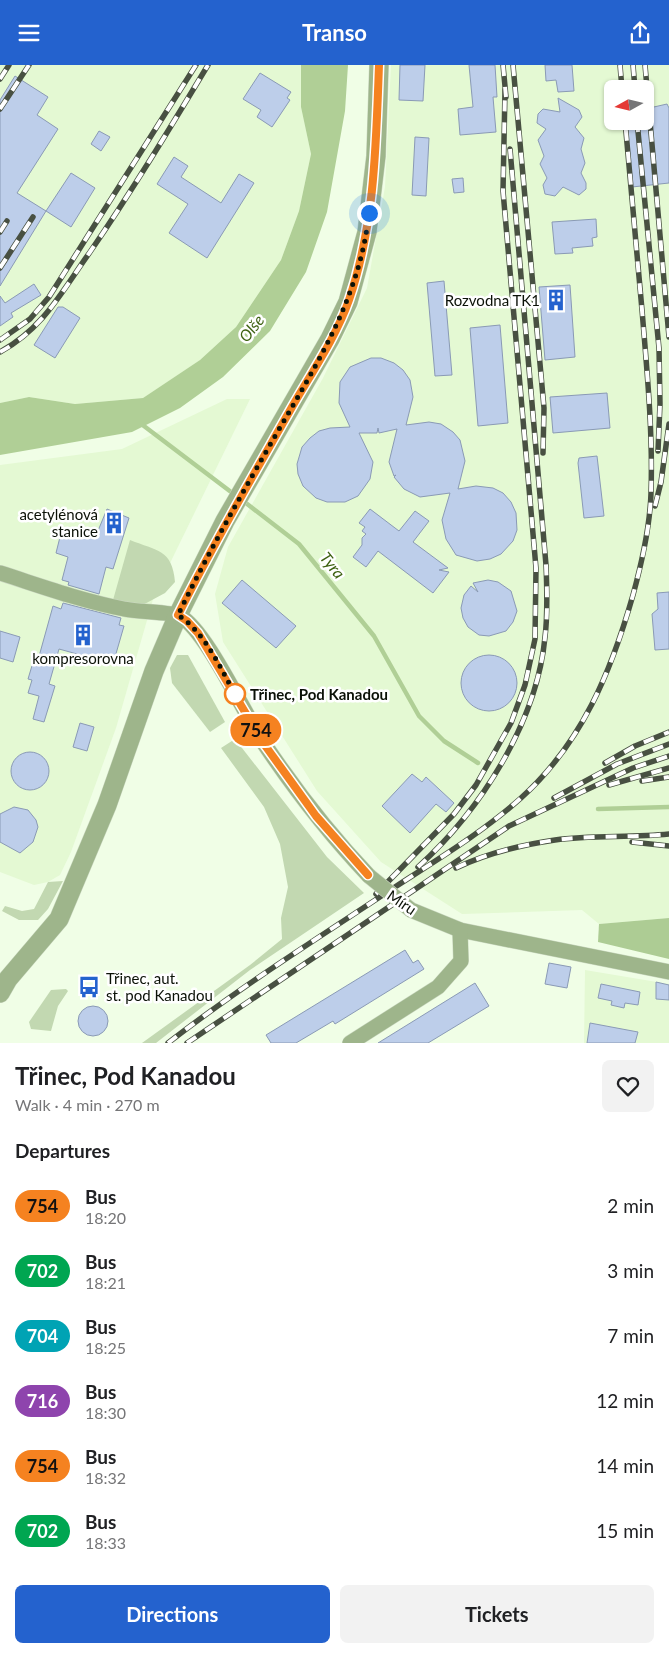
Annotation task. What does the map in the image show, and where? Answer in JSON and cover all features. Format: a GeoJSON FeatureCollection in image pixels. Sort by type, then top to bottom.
{"type":"FeatureCollection","features":[{"type":"Feature","properties":{"kind":"street"},"geometry":{"type":"LineString","coordinates":[[2,985],[59,919],[107,805],[154,671],[178,615],[225,521],[330,339],[348,302],[367,232],[376,156],[379,65]]}},
{"type":"Feature","properties":{"kind":"street"},"geometry":{"type":"LineString","coordinates":[[0,573],[115,608],[140,613],[178,615]]}},
{"type":"Feature","properties":{"kind":"street","name":"Míru"},"geometry":{"type":"LineString","coordinates":[[178,615],[187,621],[198,633],[264,744],[316,816],[368,875],[411,910],[460,930],[669,972]]}},
{"type":"Feature","properties":{"kind":"street"},"geometry":{"type":"LineString","coordinates":[[350,1043],[438,987],[461,961],[460,930]]}},
{"type":"Feature","properties":{"kind":"shaded area"},"geometry":{"type":"Polygon","coordinates":[[[0,65],[301,65],[301,107],[311,154],[299,211],[281,260],[236,327],[200,360],[143,398],[75,404],[29,397],[0,403],[0,65]]]}},
{"type":"Feature","properties":{"kind":"shaded area"},"geometry":{"type":"Polygon","coordinates":[[[391,65],[669,65],[669,918],[599,924],[582,910],[462,914],[381,862],[317,791],[223,642],[215,594],[228,547],[323,378],[367,288],[385,187],[391,65]]]}},
{"type":"Feature","properties":{"kind":"shaded area"},"geometry":{"type":"Polygon","coordinates":[[[227,399],[250,399],[154,596],[116,728],[71,852],[60,875],[48,882],[34,885],[0,872],[0,465],[122,449],[227,399]]]}},
{"type":"Feature","properties":{"kind":"shaded area"},"geometry":{"type":"Polygon","coordinates":[[[130,540],[155,549],[167,557],[175,582],[165,593],[139,607],[113,600],[130,540]]]}},
{"type":"Feature","properties":{"kind":"shaded area"},"geometry":{"type":"Polygon","coordinates":[[[177,655],[188,655],[225,722],[210,732],[172,683],[170,668],[177,655]]]}},
{"type":"Feature","properties":{"kind":"shaded area"},"geometry":{"type":"Polygon","coordinates":[[[235,739],[327,857],[364,893],[250,970],[156,1043],[142,1043],[250,965],[282,939],[281,918],[288,887],[280,844],[264,807],[221,748],[235,739]]]}},
{"type":"Feature","properties":{"kind":"shaded area"},"geometry":{"type":"Polygon","coordinates":[[[63,881],[48,909],[38,920],[19,920],[2,911],[5,906],[22,911],[34,909],[48,882],[63,881]]]}},
{"type":"Feature","properties":{"kind":"shaded area"},"geometry":{"type":"Polygon","coordinates":[[[669,918],[669,959],[598,942],[599,924],[669,918]]]}},
{"type":"Feature","properties":{"kind":"shaded area"},"geometry":{"type":"Polygon","coordinates":[[[585,970],[669,984],[669,1043],[584,1043],[585,970]]]}},
{"type":"Feature","properties":{"kind":"shaded area"},"geometry":{"type":"Polygon","coordinates":[[[66,989],[68,991],[58,1006],[51,1031],[31,1029],[29,1022],[51,990],[66,989]]]}},
{"type":"Feature","properties":{"kind":"water","name":"Olše"},"geometry":{"type":"Polygon","coordinates":[[[301,65],[348,65],[345,111],[327,212],[306,272],[270,331],[223,377],[180,408],[132,432],[0,455],[0,403],[29,397],[75,404],[143,398],[200,360],[236,327],[281,260],[299,211],[311,154],[301,107],[301,65]]]}},
{"type":"Feature","properties":{"kind":"building"},"geometry":{"type":"Polygon","coordinates":[[[400,65],[425,65],[423,101],[399,100],[400,65]]]}},
{"type":"Feature","properties":{"kind":"building"},"geometry":{"type":"Polygon","coordinates":[[[469,65],[495,65],[497,97],[493,97],[496,132],[460,135],[458,109],[473,107],[469,65]]]}},
{"type":"Feature","properties":{"kind":"building"},"geometry":{"type":"Polygon","coordinates":[[[545,65],[572,65],[574,91],[558,92],[556,80],[546,81],[545,65]]]}},
{"type":"Feature","properties":{"kind":"building"},"geometry":{"type":"Polygon","coordinates":[[[260,73],[291,92],[287,98],[290,100],[272,127],[257,117],[261,110],[243,99],[260,73]]]}},
{"type":"Feature","properties":{"kind":"building"},"geometry":{"type":"Polygon","coordinates":[[[15,76],[48,97],[37,115],[58,129],[17,193],[46,211],[0,286],[0,100],[15,76]]]}},
{"type":"Feature","properties":{"kind":"building"},"geometry":{"type":"Polygon","coordinates":[[[558,98],[579,110],[582,117],[575,127],[584,138],[581,149],[585,163],[581,173],[586,183],[586,189],[579,195],[563,187],[555,196],[545,194],[543,185],[547,178],[540,164],[544,156],[538,140],[546,129],[537,123],[538,114],[543,109],[560,112],[558,98]]]}},
{"type":"Feature","properties":{"kind":"building"},"geometry":{"type":"Polygon","coordinates":[[[667,104],[669,108],[669,183],[632,187],[627,130],[654,130],[654,107],[667,104]]]}},
{"type":"Feature","properties":{"kind":"building"},"geometry":{"type":"Polygon","coordinates":[[[99,131],[110,137],[101,151],[91,144],[99,131]]]}},
{"type":"Feature","properties":{"kind":"building"},"geometry":{"type":"Polygon","coordinates":[[[415,137],[429,138],[426,196],[412,195],[415,137]]]}},
{"type":"Feature","properties":{"kind":"building"},"geometry":{"type":"Polygon","coordinates":[[[174,157],[188,166],[181,177],[221,203],[239,174],[254,183],[207,258],[169,233],[188,204],[157,184],[174,157]]]}},
{"type":"Feature","properties":{"kind":"building"},"geometry":{"type":"Polygon","coordinates":[[[71,173],[95,188],[71,227],[46,211],[71,173]]]}},
{"type":"Feature","properties":{"kind":"building"},"geometry":{"type":"Polygon","coordinates":[[[463,178],[464,192],[454,193],[452,179],[463,178]]]}},
{"type":"Feature","properties":{"kind":"building"},"geometry":{"type":"Polygon","coordinates":[[[596,219],[597,237],[592,238],[593,246],[572,248],[573,253],[555,254],[552,222],[596,219]]]}},
{"type":"Feature","properties":{"kind":"building"},"geometry":{"type":"Polygon","coordinates":[[[444,281],[452,375],[435,376],[427,283],[444,281]]]}},
{"type":"Feature","properties":{"kind":"building"},"geometry":{"type":"Polygon","coordinates":[[[34,284],[41,295],[11,313],[13,317],[0,326],[0,296],[5,303],[34,284]]]}},
{"type":"Feature","properties":{"kind":"building"},"geometry":{"type":"Polygon","coordinates":[[[570,285],[575,357],[545,360],[539,287],[570,285]]]}},
{"type":"Feature","properties":{"kind":"building"},"geometry":{"type":"Polygon","coordinates":[[[58,307],[63,307],[80,318],[55,358],[34,345],[58,307]]]}},
{"type":"Feature","properties":{"kind":"building"},"geometry":{"type":"Polygon","coordinates":[[[500,325],[508,423],[478,426],[470,328],[500,325]]]}},
{"type":"Feature","properties":{"kind":"building"},"geometry":{"type":"Polygon","coordinates":[[[371,358],[381,358],[394,363],[403,370],[410,380],[413,397],[406,425],[429,422],[441,424],[453,432],[460,440],[465,461],[458,489],[476,486],[493,488],[503,493],[511,502],[516,513],[517,530],[513,541],[501,554],[490,559],[477,561],[456,555],[446,539],[442,520],[450,493],[420,497],[404,489],[394,477],[396,475],[394,476],[389,462],[397,429],[379,433],[378,428],[377,433],[359,433],[373,462],[370,479],[358,496],[345,502],[327,502],[316,498],[303,486],[298,474],[297,464],[302,447],[319,431],[330,428],[350,427],[339,403],[340,382],[350,367],[371,358]]]}},
{"type":"Feature","properties":{"kind":"building"},"geometry":{"type":"Polygon","coordinates":[[[607,393],[610,428],[553,433],[550,397],[607,393]]]}},
{"type":"Feature","properties":{"kind":"building"},"geometry":{"type":"Polygon","coordinates":[[[597,456],[604,516],[584,518],[579,458],[597,456]]]}},
{"type":"Feature","properties":{"kind":"building"},"geometry":{"type":"Polygon","coordinates":[[[107,509],[129,518],[113,569],[106,567],[99,594],[68,585],[69,582],[62,580],[68,557],[56,553],[62,529],[95,538],[107,509]]]}},
{"type":"Feature","properties":{"kind":"building"},"geometry":{"type":"Polygon","coordinates":[[[370,509],[399,531],[415,511],[429,521],[413,542],[448,568],[439,570],[449,572],[433,593],[378,551],[366,567],[353,557],[362,545],[362,538],[366,534],[362,531],[365,527],[359,523],[370,509]]]}},
{"type":"Feature","properties":{"kind":"building"},"geometry":{"type":"Polygon","coordinates":[[[242,580],[296,626],[276,648],[222,603],[242,580]]]}},
{"type":"Feature","properties":{"kind":"building"},"geometry":{"type":"Polygon","coordinates":[[[488,580],[498,582],[511,591],[517,611],[513,622],[506,631],[489,636],[479,635],[468,627],[463,618],[461,608],[464,595],[471,586],[478,592],[473,583],[488,580]]]}},
{"type":"Feature","properties":{"kind":"building"},"geometry":{"type":"Polygon","coordinates":[[[669,592],[669,649],[655,650],[652,614],[658,609],[657,593],[669,592]]]}},
{"type":"Feature","properties":{"kind":"building","name":"kompresorovna"},"geometry":{"type":"Polygon","coordinates":[[[63,603],[121,618],[119,625],[124,626],[113,664],[59,649],[49,684],[55,686],[44,722],[33,719],[39,696],[28,693],[32,680],[28,679],[34,659],[38,660],[53,606],[61,609],[63,603]]]}},
{"type":"Feature","properties":{"kind":"building"},"geometry":{"type":"Polygon","coordinates":[[[0,631],[20,637],[13,662],[0,658],[0,631]]]}},
{"type":"Feature","properties":{"kind":"building"},"geometry":{"type":"Polygon","coordinates":[[[483,655],[495,655],[505,659],[513,667],[517,683],[513,699],[505,707],[495,711],[483,711],[473,707],[465,699],[461,689],[461,677],[465,667],[473,659],[483,655]]]}},
{"type":"Feature","properties":{"kind":"building"},"geometry":{"type":"Polygon","coordinates":[[[80,723],[94,727],[87,751],[73,747],[80,723]]]}},
{"type":"Feature","properties":{"kind":"building"},"geometry":{"type":"Polygon","coordinates":[[[30,752],[44,757],[49,771],[44,785],[30,790],[16,785],[11,771],[16,757],[30,752]]]}},
{"type":"Feature","properties":{"kind":"building"},"geometry":{"type":"Polygon","coordinates":[[[412,774],[422,782],[426,777],[454,803],[446,812],[436,804],[410,833],[382,806],[412,774]]]}},
{"type":"Feature","properties":{"kind":"building"},"geometry":{"type":"Polygon","coordinates":[[[14,807],[28,810],[36,820],[38,827],[33,842],[20,853],[0,842],[0,814],[14,807]]]}},
{"type":"Feature","properties":{"kind":"building"},"geometry":{"type":"Polygon","coordinates":[[[405,950],[413,963],[418,960],[424,969],[335,1024],[333,1021],[296,1043],[271,1043],[266,1035],[405,950]]]}},
{"type":"Feature","properties":{"kind":"building"},"geometry":{"type":"Polygon","coordinates":[[[549,963],[571,967],[567,988],[545,984],[549,963]]]}},
{"type":"Feature","properties":{"kind":"building"},"geometry":{"type":"Polygon","coordinates":[[[656,982],[669,985],[669,1000],[656,999],[656,982]]]}},
{"type":"Feature","properties":{"kind":"building"},"geometry":{"type":"Polygon","coordinates":[[[475,983],[489,1006],[428,1043],[378,1043],[475,983]]]}},
{"type":"Feature","properties":{"kind":"building"},"geometry":{"type":"Polygon","coordinates":[[[601,984],[640,992],[638,1005],[625,1003],[624,1008],[611,1005],[612,1001],[598,998],[601,984]]]}},
{"type":"Feature","properties":{"kind":"building"},"geometry":{"type":"Polygon","coordinates":[[[93,1006],[104,1010],[108,1021],[104,1032],[93,1036],[82,1032],[78,1021],[82,1010],[93,1006]]]}},
{"type":"Feature","properties":{"kind":"building"},"geometry":{"type":"Polygon","coordinates":[[[590,1023],[638,1032],[635,1043],[587,1043],[590,1023]]]}},
{"type":"Feature","properties":{"kind":"waterway","name":"Tyra"},"geometry":{"type":"LineString","coordinates":[[140,423],[235,495]]}},
{"type":"Feature","properties":{"kind":"waterway","name":"Tyra"},"geometry":{"type":"LineString","coordinates":[[242,500],[299,544],[374,636],[419,716],[444,741],[478,763]]}},
{"type":"Feature","properties":{"kind":"waterway","name":"Tyra"},"geometry":{"type":"LineString","coordinates":[[598,809],[669,807]]}},
{"type":"Feature","properties":{"kind":"railway"},"geometry":{"type":"LineString","coordinates":[[0,79],[9,65]]}},
{"type":"Feature","properties":{"kind":"railway"},"geometry":{"type":"LineString","coordinates":[[0,109],[29,65]]}},
{"type":"Feature","properties":{"kind":"railway"},"geometry":{"type":"LineString","coordinates":[[0,340],[30,319],[49,297],[196,65]]}},
{"type":"Feature","properties":{"kind":"railway"},"geometry":{"type":"LineString","coordinates":[[0,352],[29,332],[51,308],[136,183],[208,65]]}},
{"type":"Feature","properties":{"kind":"railway"},"geometry":{"type":"LineString","coordinates":[[503,65],[506,97]]}},
{"type":"Feature","properties":{"kind":"railway"},"geometry":{"type":"LineString","coordinates":[[513,65],[544,408],[543,453]]}},
{"type":"Feature","properties":{"kind":"railway"},"geometry":{"type":"LineString","coordinates":[[620,65],[621,80]]}},
{"type":"Feature","properties":{"kind":"railway"},"geometry":{"type":"LineString","coordinates":[[633,65],[634,80]]}},
{"type":"Feature","properties":{"kind":"railway"},"geometry":{"type":"LineString","coordinates":[[645,65],[669,337]]}},
{"type":"Feature","properties":{"kind":"railway"},"geometry":{"type":"LineString","coordinates":[[376,894],[454,814],[476,785],[511,723],[525,685],[535,639],[536,568],[503,191],[505,90]]}},
{"type":"Feature","properties":{"kind":"railway"},"geometry":{"type":"LineString","coordinates":[[168,1043],[251,982],[460,845],[491,822],[521,798],[542,777],[561,754],[592,705],[615,651],[633,595],[645,544],[650,506],[651,447],[649,402],[626,130]]}},
{"type":"Feature","properties":{"kind":"railway"},"geometry":{"type":"LineString","coordinates":[[638,130],[659,348],[660,404],[658,451]]}},
{"type":"Feature","properties":{"kind":"railway"},"geometry":{"type":"LineString","coordinates":[[418,867],[463,819],[484,792],[502,763],[531,701],[540,669],[545,637],[547,610],[546,565],[510,149]]}},
{"type":"Feature","properties":{"kind":"railway"},"geometry":{"type":"LineString","coordinates":[[0,268],[33,217]]}},
{"type":"Feature","properties":{"kind":"railway"},"geometry":{"type":"LineString","coordinates":[[0,232],[7,221]]}},
{"type":"Feature","properties":{"kind":"railway"},"geometry":{"type":"LineString","coordinates":[[655,506],[661,482],[669,424]]}},
{"type":"Feature","properties":{"kind":"railway"},"geometry":{"type":"LineString","coordinates":[[605,763],[635,746],[669,732]]}},
{"type":"Feature","properties":{"kind":"railway"},"geometry":{"type":"LineString","coordinates":[[554,798],[617,764],[669,744]]}},
{"type":"Feature","properties":{"kind":"railway"},"geometry":{"type":"LineString","coordinates":[[187,1043],[509,826],[633,768],[669,756]]}},
{"type":"Feature","properties":{"kind":"railway"},"geometry":{"type":"LineString","coordinates":[[609,785],[669,768]]}},
{"type":"Feature","properties":{"kind":"railway"},"geometry":{"type":"LineString","coordinates":[[642,781],[669,777]]}},
{"type":"Feature","properties":{"kind":"railway"},"geometry":{"type":"LineString","coordinates":[[456,868],[492,854],[542,842],[669,834]]}},
{"type":"Feature","properties":{"kind":"railway"},"geometry":{"type":"LineString","coordinates":[[632,842],[669,846]]}},
{"type":"Feature","properties":{"kind":"bus line","name":"754"},"geometry":{"type":"LineString","coordinates":[[368,875],[316,816],[264,744],[198,633],[187,621],[178,615],[225,521],[330,339],[348,302],[367,232],[376,156],[379,65]]}},
{"type":"Feature","properties":{"kind":"place","name":"Rozvodna TK1"},"geometry":{"type":"Point","coordinates":[556,300]}},
{"type":"Feature","properties":{"kind":"place","name":"acetylénová stanice"},"geometry":{"type":"Point","coordinates":[114,523]}},
{"type":"Feature","properties":{"kind":"place","name":"kompresorovna"},"geometry":{"type":"Point","coordinates":[83,635]}},
{"type":"Feature","properties":{"kind":"place","name":"Třinec, Pod Kanadou"},"geometry":{"type":"Point","coordinates":[235,694]}},
{"type":"Feature","properties":{"kind":"place","name":"Třinec, aut. st. pod Kanadou"},"geometry":{"type":"Point","coordinates":[89,987]}},
{"type":"Feature","properties":{"kind":"route"},"geometry":{"type":"LineString","coordinates":[[235,694],[238,700],[198,633],[187,621],[178,615],[225,521],[330,339],[348,302],[359,266],[367,232],[369,213]]}}]}
